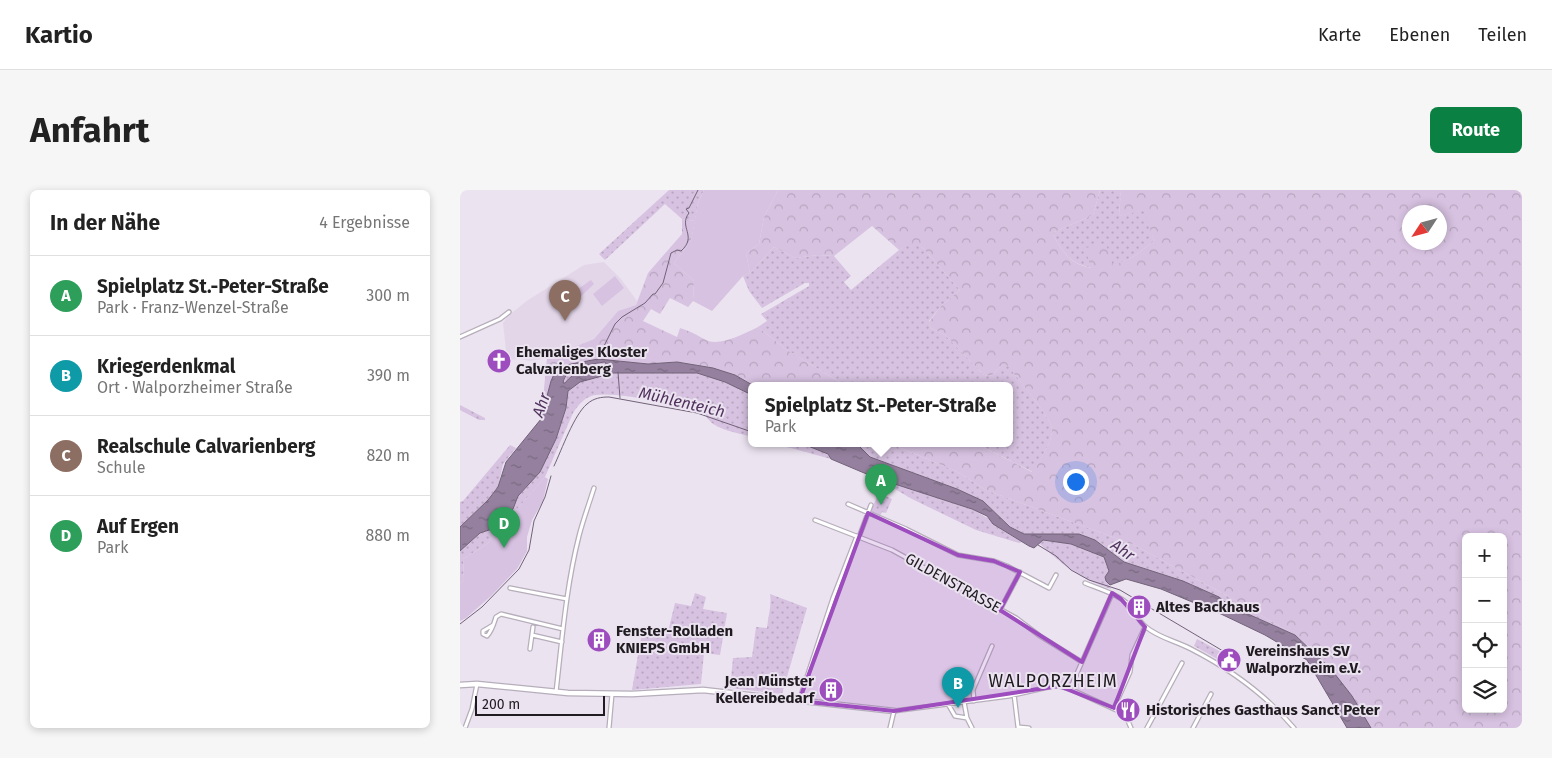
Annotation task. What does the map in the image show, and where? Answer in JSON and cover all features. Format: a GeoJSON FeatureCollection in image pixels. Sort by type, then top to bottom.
{"type":"FeatureCollection","features":[{"type":"Feature","properties":{"kind":"street"},"geometry":{"type":"LineString","coordinates":[[460,337],[500,319],[508,312]]}},
{"type":"Feature","properties":{"kind":"street"},"geometry":{"type":"LineString","coordinates":[[556,692],[567,599],[579,535],[594,488]]}},
{"type":"Feature","properties":{"kind":"street"},"geometry":{"type":"LineString","coordinates":[[848,504],[958,555],[994,561],[1020,572],[1049,588],[1056,575]]}},
{"type":"Feature","properties":{"kind":"street"},"geometry":{"type":"LineString","coordinates":[[799,701],[833,598],[871,505]]}},
{"type":"Feature","properties":{"kind":"street","name":"GILDENSTRASSE"},"geometry":{"type":"LineString","coordinates":[[816,520],[892,550],[1016,618],[1040,636],[1082,662]]}},
{"type":"Feature","properties":{"kind":"street"},"geometry":{"type":"LineString","coordinates":[[1000,610],[1020,572]]}},
{"type":"Feature","properties":{"kind":"street"},"geometry":{"type":"LineString","coordinates":[[1086,583],[1129,605],[1145,627],[1190,648],[1228,670],[1259,692],[1294,728]]}},
{"type":"Feature","properties":{"kind":"street"},"geometry":{"type":"LineString","coordinates":[[510,588],[567,599]]}},
{"type":"Feature","properties":{"kind":"street"},"geometry":{"type":"LineString","coordinates":[[1070,689],[1111,595]]}},
{"type":"Feature","properties":{"kind":"street"},"geometry":{"type":"LineString","coordinates":[[493,625],[496,616],[501,614],[563,628]]}},
{"type":"Feature","properties":{"kind":"street"},"geometry":{"type":"LineString","coordinates":[[530,649],[533,627]]}},
{"type":"Feature","properties":{"kind":"street"},"geometry":{"type":"LineString","coordinates":[[1114,708],[1130,672],[1132,655],[1145,627]]}},
{"type":"Feature","properties":{"kind":"street"},"geometry":{"type":"LineString","coordinates":[[532,635],[562,642]]}},
{"type":"Feature","properties":{"kind":"street"},"geometry":{"type":"LineString","coordinates":[[974,700],[973,690],[992,646]]}},
{"type":"Feature","properties":{"kind":"street"},"geometry":{"type":"LineString","coordinates":[[1147,728],[1182,663]]}},
{"type":"Feature","properties":{"kind":"street"},"geometry":{"type":"LineString","coordinates":[[460,685],[477,684],[556,692],[612,694],[703,690],[894,711],[964,702],[1052,686],[1070,689],[1114,708],[1125,714],[1131,728]]}},
{"type":"Feature","properties":{"kind":"street"},"geometry":{"type":"LineString","coordinates":[[465,728],[472,709],[477,684]]}},
{"type":"Feature","properties":{"kind":"street"},"geometry":{"type":"LineString","coordinates":[[608,728],[612,694]]}},
{"type":"Feature","properties":{"kind":"street"},"geometry":{"type":"LineString","coordinates":[[1014,694],[1018,727],[1029,728]]}},
{"type":"Feature","properties":{"kind":"street"},"geometry":{"type":"LineString","coordinates":[[1193,728],[1211,694]]}},
{"type":"Feature","properties":{"kind":"street"},"geometry":{"type":"LineString","coordinates":[[964,702],[967,718],[972,728]]}},
{"type":"Feature","properties":{"kind":"street"},"geometry":{"type":"LineString","coordinates":[[948,704],[955,716],[967,718]]}},
{"type":"Feature","properties":{"kind":"street"},"geometry":{"type":"LineString","coordinates":[[890,728],[894,711]]}},
{"type":"Feature","properties":{"kind":"highlighted area"},"geometry":{"type":"Polygon","coordinates":[[[868,513],[958,555],[994,561],[1020,572],[1000,610],[1082,662],[1112,593],[1121,599],[1145,627],[1114,708],[1059,686],[894,711],[799,701],[868,513]]]}},
{"type":"Feature","properties":{"kind":"shaded area"},"geometry":{"type":"Polygon","coordinates":[[[604,262],[621,279],[637,301],[636,305],[618,311],[594,339],[547,358],[530,361],[519,359],[507,360],[503,323],[508,316],[528,300],[584,265],[604,262]]]}},
{"type":"Feature","properties":{"kind":"green space"},"geometry":{"type":"Polygon","coordinates":[[[669,190],[704,190],[698,203],[695,221],[682,219],[665,204],[605,260],[599,254],[669,190]]]}},
{"type":"Feature","properties":{"kind":"green space"},"geometry":{"type":"Polygon","coordinates":[[[704,190],[778,190],[764,217],[759,244],[746,253],[750,273],[743,276],[712,311],[693,301],[694,281],[674,263],[691,241],[698,203],[704,190]]]}},
{"type":"Feature","properties":{"kind":"green space"},"geometry":{"type":"Polygon","coordinates":[[[778,190],[1100,190],[1093,215],[1052,233],[1071,260],[1091,268],[1085,248],[1106,244],[1113,266],[1133,257],[1154,241],[1144,210],[1119,216],[1121,190],[1522,190],[1522,728],[1371,728],[1352,696],[1314,651],[1295,635],[1134,545],[986,490],[956,471],[898,447],[983,447],[1032,472],[1048,446],[1052,429],[1040,407],[1007,365],[1002,365],[991,376],[984,375],[945,335],[931,328],[929,322],[941,306],[960,290],[923,248],[911,243],[899,250],[872,226],[834,256],[818,255],[795,258],[774,247],[750,273],[746,253],[759,244],[764,217],[778,190]]]}},
{"type":"Feature","properties":{"kind":"green space"},"geometry":{"type":"Polygon","coordinates":[[[1100,190],[1121,190],[1119,216],[1145,209],[1154,241],[1133,257],[1112,267],[1086,248],[1092,268],[1077,263],[1067,256],[1052,233],[1093,215],[1100,190]]]}},
{"type":"Feature","properties":{"kind":"green space"},"geometry":{"type":"Polygon","coordinates":[[[682,219],[695,221],[691,241],[674,263],[694,281],[693,301],[688,307],[670,298],[660,314],[651,309],[643,321],[677,337],[680,328],[711,342],[725,341],[758,327],[787,350],[839,382],[748,383],[735,375],[713,368],[677,362],[648,364],[598,359],[566,365],[541,419],[547,358],[594,339],[618,311],[636,305],[648,273],[682,234],[682,219]]]}},
{"type":"Feature","properties":{"kind":"green space"},"geometry":{"type":"Polygon","coordinates":[[[911,242],[923,248],[960,290],[941,306],[929,321],[931,328],[945,335],[984,375],[991,376],[1002,365],[1007,364],[1046,416],[1052,429],[1050,440],[1033,472],[983,447],[1013,447],[1013,382],[839,382],[787,350],[758,327],[767,321],[761,314],[809,286],[809,283],[805,283],[762,308],[749,291],[743,276],[750,273],[774,247],[795,258],[818,255],[834,256],[851,276],[844,282],[851,290],[911,242]]]}},
{"type":"Feature","properties":{"kind":"green space"},"geometry":{"type":"Polygon","coordinates":[[[615,276],[624,288],[602,306],[593,294],[615,276]]]}},
{"type":"Feature","properties":{"kind":"green space"},"geometry":{"type":"Polygon","coordinates":[[[591,280],[594,284],[574,303],[568,296],[591,280]]]}},
{"type":"Feature","properties":{"kind":"green space"},"geometry":{"type":"Polygon","coordinates":[[[605,362],[605,365],[588,368],[573,375],[563,383],[569,373],[580,367],[605,362]]]}},
{"type":"Feature","properties":{"kind":"green space"},"geometry":{"type":"Polygon","coordinates":[[[613,372],[697,373],[725,382],[748,393],[748,436],[717,426],[711,422],[704,411],[627,396],[598,395],[589,397],[573,413],[545,477],[487,544],[463,559],[464,580],[460,583],[460,551],[480,533],[495,528],[513,509],[518,496],[540,472],[556,439],[566,408],[568,391],[580,382],[613,372]]]}},
{"type":"Feature","properties":{"kind":"green space"},"geometry":{"type":"Polygon","coordinates":[[[460,405],[485,418],[485,420],[479,420],[460,410],[460,405]]]}},
{"type":"Feature","properties":{"kind":"green space"},"geometry":{"type":"Polygon","coordinates":[[[510,445],[516,448],[503,464],[498,487],[488,500],[460,527],[460,502],[463,501],[510,445]]]}},
{"type":"Feature","properties":{"kind":"green space"},"geometry":{"type":"Polygon","coordinates":[[[787,447],[814,447],[821,450],[831,459],[787,447]]]}},
{"type":"Feature","properties":{"kind":"green space"},"geometry":{"type":"Polygon","coordinates":[[[860,447],[898,447],[956,471],[986,490],[1134,545],[1295,635],[1230,606],[1219,597],[1183,581],[1124,562],[1095,540],[1034,534],[1024,535],[1010,527],[983,501],[957,489],[870,457],[860,447]]]}},
{"type":"Feature","properties":{"kind":"green space"},"geometry":{"type":"Polygon","coordinates":[[[545,477],[548,479],[543,501],[532,520],[527,537],[527,551],[517,569],[491,596],[460,621],[460,583],[464,580],[463,559],[487,544],[545,477]]]}},
{"type":"Feature","properties":{"kind":"green space"},"geometry":{"type":"Polygon","coordinates":[[[876,478],[972,509],[1022,542],[1019,543],[976,530],[912,499],[876,478]]]}},
{"type":"Feature","properties":{"kind":"green space"},"geometry":{"type":"Polygon","coordinates":[[[879,493],[892,499],[886,513],[882,512],[880,516],[870,512],[879,493]]]}},
{"type":"Feature","properties":{"kind":"green space"},"geometry":{"type":"Polygon","coordinates":[[[1043,540],[1071,544],[1104,557],[1109,571],[1105,577],[1111,589],[1081,576],[1055,558],[1039,543],[1043,540]]]}},
{"type":"Feature","properties":{"kind":"green space"},"geometry":{"type":"Polygon","coordinates":[[[695,593],[706,597],[703,609],[727,613],[720,655],[704,653],[701,684],[632,690],[643,626],[668,632],[675,603],[691,606],[695,593]]]}},
{"type":"Feature","properties":{"kind":"green space"},"geometry":{"type":"Polygon","coordinates":[[[770,594],[807,608],[782,694],[730,688],[733,658],[752,657],[756,627],[767,628],[770,594]]]}},
{"type":"Feature","properties":{"kind":"green space"},"geometry":{"type":"Polygon","coordinates":[[[1197,639],[1223,653],[1219,660],[1194,646],[1197,639]]]}},
{"type":"Feature","properties":{"kind":"water"},"geometry":{"type":"Polygon","coordinates":[[[598,359],[648,364],[677,362],[713,368],[735,375],[748,383],[748,393],[725,382],[697,373],[613,373],[580,382],[568,391],[566,408],[556,439],[540,472],[518,496],[513,509],[495,528],[480,533],[460,551],[460,527],[488,500],[498,487],[506,462],[541,419],[555,372],[566,365],[598,359]],[[605,362],[573,370],[568,373],[563,383],[582,370],[605,365],[605,362]]]}},
{"type":"Feature","properties":{"kind":"water"},"geometry":{"type":"Polygon","coordinates":[[[810,447],[860,447],[870,457],[957,489],[983,501],[1010,527],[1024,534],[1079,534],[1095,540],[1124,562],[1183,581],[1219,597],[1230,606],[1295,635],[1331,669],[1352,696],[1371,728],[1347,728],[1307,660],[1265,635],[1161,589],[1126,579],[1110,585],[1105,577],[1109,571],[1104,557],[1071,544],[1043,540],[1034,548],[993,524],[987,516],[972,509],[876,478],[831,459],[828,454],[810,447]]]}},
{"type":"Feature","properties":{"kind":"waterway"},"geometry":{"type":"LineString","coordinates":[[597,360],[615,324],[655,294],[663,283],[671,253],[677,250],[681,251],[686,246],[688,241],[686,218],[689,213],[686,209],[689,208],[698,190]]}},
{"type":"Feature","properties":{"kind":"waterway"},"geometry":{"type":"LineString","coordinates":[[618,372],[620,398]]}},
{"type":"Feature","properties":{"kind":"waterway","name":"Mühlenteich"},"geometry":{"type":"LineString","coordinates":[[554,466],[577,416],[592,400],[600,398],[609,397],[697,413],[748,431]]}},
{"type":"Feature","properties":{"kind":"waterway","name":"Mühlenteich"},"geometry":{"type":"LineString","coordinates":[[460,624],[482,607],[519,569],[529,550],[534,521],[545,497],[551,476]]}},
{"type":"Feature","properties":{"kind":"waterway"},"geometry":{"type":"LineString","coordinates":[[1038,545],[1056,556],[1071,570],[1089,580],[1120,590],[1223,651]]}},
{"type":"Feature","properties":{"kind":"place","name":"Realschule Calvarienberg"},"geometry":{"type":"Point","coordinates":[565,321]}},
{"type":"Feature","properties":{"kind":"place","name":"Ehemaliges Kloster Calvarienberg"},"geometry":{"type":"Point","coordinates":[499,361]}},
{"type":"Feature","properties":{"kind":"place","name":"Spielplatz St.-Peter-Straße"},"geometry":{"type":"Point","coordinates":[881,505]}},
{"type":"Feature","properties":{"kind":"place","name":"Auf Ergen"},"geometry":{"type":"Point","coordinates":[504,548]}},
{"type":"Feature","properties":{"kind":"place","name":"Altes Backhaus"},"geometry":{"type":"Point","coordinates":[1139,607]}},
{"type":"Feature","properties":{"kind":"place","name":"Fenster-Rolladen KNIEPS GmbH"},"geometry":{"type":"Point","coordinates":[599,640]}},
{"type":"Feature","properties":{"kind":"place","name":"Vereinshaus SV Walporzheim e.V."},"geometry":{"type":"Point","coordinates":[1229,660]}},
{"type":"Feature","properties":{"kind":"place","name":"Jean Münster Kellereibedarf"},"geometry":{"type":"Point","coordinates":[831,690]}},
{"type":"Feature","properties":{"kind":"place","name":"Kriegerdenkmal"},"geometry":{"type":"Point","coordinates":[958,708]}},
{"type":"Feature","properties":{"kind":"place","name":"Historisches Gasthaus Sanct Peter"},"geometry":{"type":"Point","coordinates":[1128,710]}},
{"type":"Feature","properties":{"kind":"district","name":"WALPORZHEIM"},"geometry":{"type":"Point","coordinates":[1053,681]}},
{"type":"Feature","properties":{"kind":"water label","name":"Ahr"},"geometry":{"type":"Point","coordinates":[541,405]}},
{"type":"Feature","properties":{"kind":"water label","name":"Ahr"},"geometry":{"type":"Point","coordinates":[1123,550]}}]}
